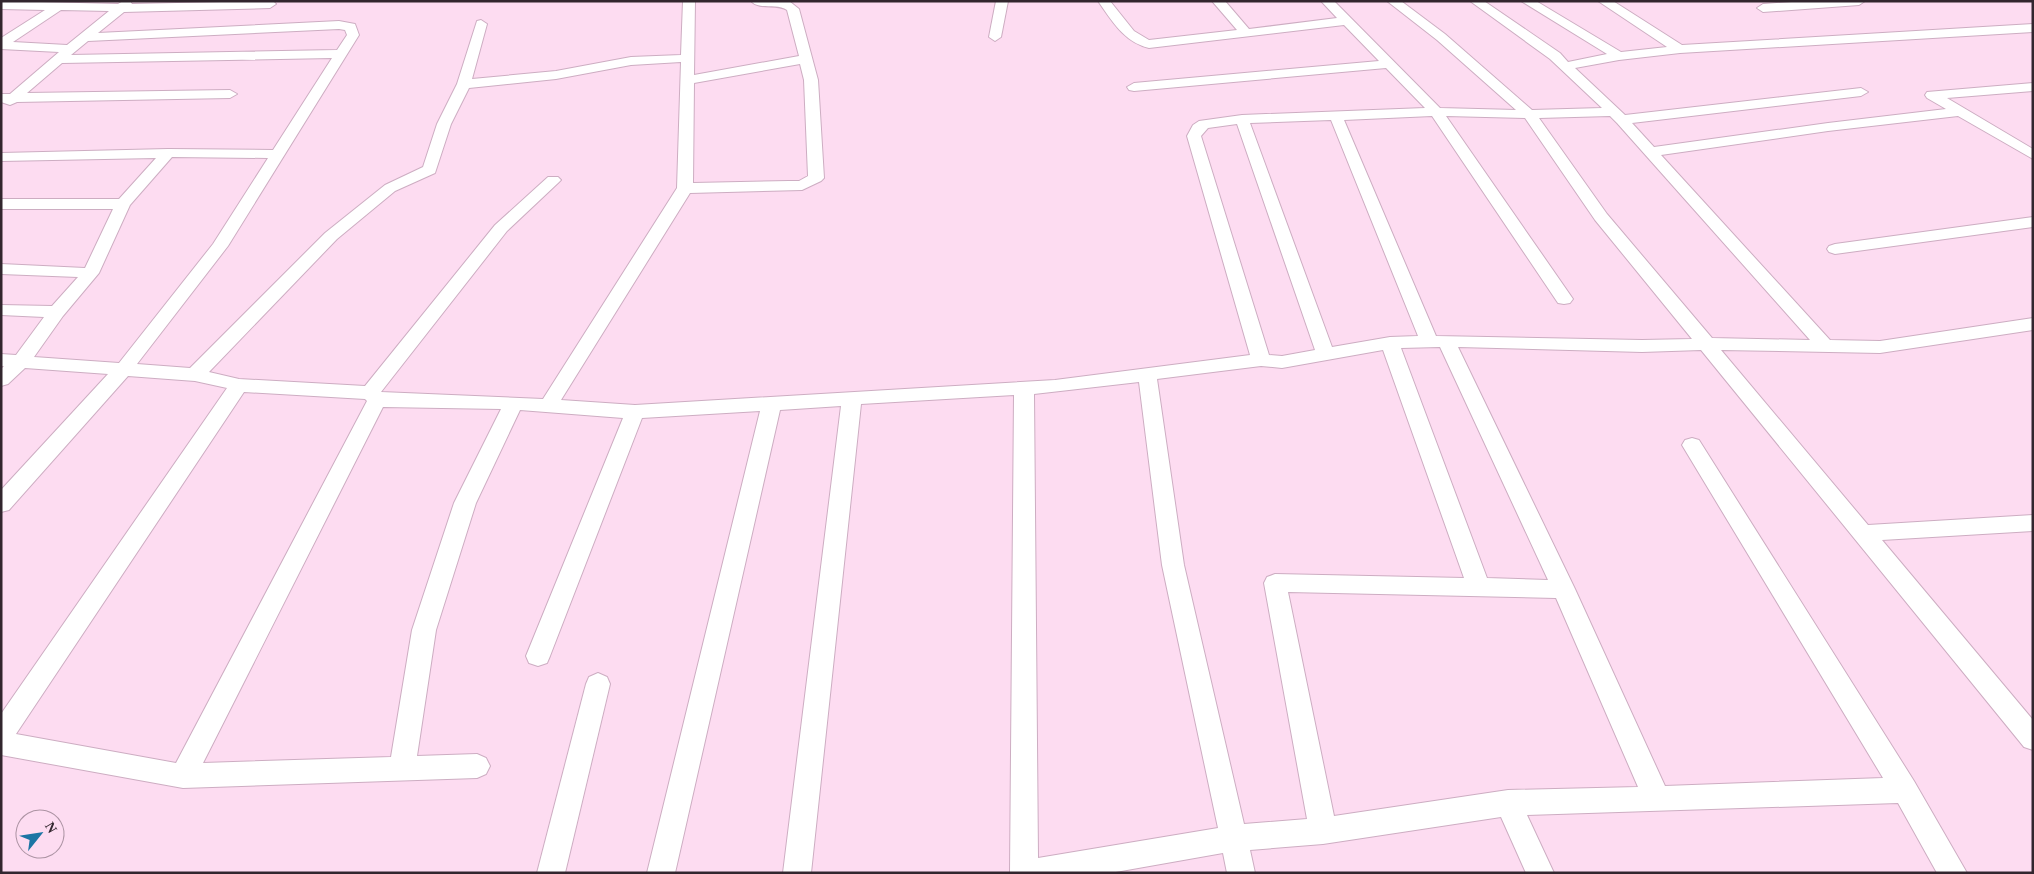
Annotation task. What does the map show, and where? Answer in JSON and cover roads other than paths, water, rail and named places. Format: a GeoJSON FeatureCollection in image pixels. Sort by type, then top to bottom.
{"type":"FeatureCollection","features":[{"type":"Feature","properties":{"kind":"street"},"geometry":{"type":"LineString","coordinates":[[548,406],[685,188],[689,1]]}},
{"type":"Feature","properties":{"kind":"street"},"geometry":{"type":"LineString","coordinates":[[995,36],[1002,1]]}},
{"type":"Feature","properties":{"kind":"street"},"geometry":{"type":"LineString","coordinates":[[1104,1],[1134,37],[1143,43],[1161,44],[1245,32],[1346,21]]}},
{"type":"Feature","properties":{"kind":"street"},"geometry":{"type":"LineString","coordinates":[[1218,1],[1245,32]]}},
{"type":"Feature","properties":{"kind":"street"},"geometry":{"type":"LineString","coordinates":[[1327,1],[1436,112],[1564,299]]}},
{"type":"Feature","properties":{"kind":"street"},"geometry":{"type":"LineString","coordinates":[[1393,1],[1441,37],[1529,114],[1601,217],[2033,738]]}},
{"type":"Feature","properties":{"kind":"street"},"geometry":{"type":"LineString","coordinates":[[1476,1],[1555,56],[1618,116],[1825,346]]}},
{"type":"Feature","properties":{"kind":"street"},"geometry":{"type":"LineString","coordinates":[[1527,1],[1620,56]]}},
{"type":"Feature","properties":{"kind":"street"},"geometry":{"type":"LineString","coordinates":[[1604,1],[1680,49]]}},
{"type":"Feature","properties":{"kind":"street"},"geometry":{"type":"LineString","coordinates":[[1763,8],[1859,1]]}},
{"type":"Feature","properties":{"kind":"street"},"geometry":{"type":"LineString","coordinates":[[685,188],[789,186],[802,185],[816,178],[811,80],[791,6],[780,2],[758,2]]}},
{"type":"Feature","properties":{"kind":"street"},"geometry":{"type":"LineString","coordinates":[[1,5],[56,8],[126,5],[270,4]]}},
{"type":"Feature","properties":{"kind":"street"},"geometry":{"type":"LineString","coordinates":[[1,109],[8,98],[60,59],[126,5]]}},
{"type":"Feature","properties":{"kind":"street"},"geometry":{"type":"LineString","coordinates":[[1,44],[56,8]]}},
{"type":"Feature","properties":{"kind":"street"},"geometry":{"type":"LineString","coordinates":[[195,375],[331,236],[390,188],[430,170],[444,124],[464,84],[481,24]]}},
{"type":"Feature","properties":{"kind":"street"},"geometry":{"type":"LineString","coordinates":[[1,504],[123,370],[220,246],[353,35],[351,27],[348,26],[87,37]]}},
{"type":"Feature","properties":{"kind":"street"},"geometry":{"type":"LineString","coordinates":[[1566,66],[1620,56],[1680,49],[2033,28]]}},
{"type":"Feature","properties":{"kind":"street"},"geometry":{"type":"LineString","coordinates":[[1,44],[70,49]]}},
{"type":"Feature","properties":{"kind":"street"},"geometry":{"type":"LineString","coordinates":[[60,59],[341,54]]}},
{"type":"Feature","properties":{"kind":"street"},"geometry":{"type":"LineString","coordinates":[[464,84],[556,76],[631,61],[689,58]]}},
{"type":"Feature","properties":{"kind":"street"},"geometry":{"type":"LineString","coordinates":[[688,80],[805,59]]}},
{"type":"Feature","properties":{"kind":"street"},"geometry":{"type":"LineString","coordinates":[[1134,87],[1388,64]]}},
{"type":"Feature","properties":{"kind":"street"},"geometry":{"type":"LineString","coordinates":[[2033,87],[1932,95],[2033,154]]}},
{"type":"Feature","properties":{"kind":"street"},"geometry":{"type":"LineString","coordinates":[[1261,360],[1194,136],[1198,128],[1204,124],[1242,119],[1436,112],[1618,116],[1861,92]]}},
{"type":"Feature","properties":{"kind":"street"},"geometry":{"type":"LineString","coordinates":[[8,98],[230,94]]}},
{"type":"Feature","properties":{"kind":"street"},"geometry":{"type":"LineString","coordinates":[[1649,152],[1828,127],[1960,112]]}},
{"type":"Feature","properties":{"kind":"street"},"geometry":{"type":"LineString","coordinates":[[1336,116],[1438,341],[1564,589],[1657,799]]}},
{"type":"Feature","properties":{"kind":"street"},"geometry":{"type":"LineString","coordinates":[[1242,119],[1325,353]]}},
{"type":"Feature","properties":{"kind":"street"},"geometry":{"type":"LineString","coordinates":[[1,157],[168,153],[279,154]]}},
{"type":"Feature","properties":{"kind":"street"},"geometry":{"type":"LineString","coordinates":[[1,380],[21,361],[57,312],[91,273],[123,204],[168,153]]}},
{"type":"Feature","properties":{"kind":"street"},"geometry":{"type":"LineString","coordinates":[[183,776],[373,397],[501,228],[553,180]]}},
{"type":"Feature","properties":{"kind":"street"},"geometry":{"type":"LineString","coordinates":[[1,204],[123,204]]}},
{"type":"Feature","properties":{"kind":"street"},"geometry":{"type":"LineString","coordinates":[[1835,249],[2033,222]]}},
{"type":"Feature","properties":{"kind":"street"},"geometry":{"type":"LineString","coordinates":[[1,269],[91,273]]}},
{"type":"Feature","properties":{"kind":"street"},"geometry":{"type":"LineString","coordinates":[[1,310],[57,312]]}},
{"type":"Feature","properties":{"kind":"street"},"geometry":{"type":"LineString","coordinates":[[1,360],[195,375],[239,385],[373,397],[635,412],[1055,386],[1261,360],[1282,362],[1390,343],[1438,341],[1642,346],[1707,344],[1880,347],[2033,324]]}},
{"type":"Feature","properties":{"kind":"street"},"geometry":{"type":"LineString","coordinates":[[1390,343],[1479,587]]}},
{"type":"Feature","properties":{"kind":"street"},"geometry":{"type":"LineString","coordinates":[[1147,373],[1173,565],[1241,873]]}},
{"type":"Feature","properties":{"kind":"street"},"geometry":{"type":"LineString","coordinates":[[1,735],[239,385]]}},
{"type":"Feature","properties":{"kind":"street"},"geometry":{"type":"LineString","coordinates":[[1024,387],[1024,873]]}},
{"type":"Feature","properties":{"kind":"street"},"geometry":{"type":"LineString","coordinates":[[798,873],[852,398]]}},
{"type":"Feature","properties":{"kind":"street"},"geometry":{"type":"LineString","coordinates":[[661,873],[772,403]]}},
{"type":"Feature","properties":{"kind":"street"},"geometry":{"type":"LineString","coordinates":[[402,768],[424,630],[465,503],[514,404]]}},
{"type":"Feature","properties":{"kind":"street"},"geometry":{"type":"LineString","coordinates":[[538,656],[635,412]]}},
{"type":"Feature","properties":{"kind":"street"},"geometry":{"type":"LineString","coordinates":[[1692,445],[1905,790],[1953,873]]}},
{"type":"Feature","properties":{"kind":"street"},"geometry":{"type":"LineString","coordinates":[[1864,532],[2033,523]]}},
{"type":"Feature","properties":{"kind":"street"},"geometry":{"type":"LineString","coordinates":[[1323,831],[1275,583],[1564,589]]}},
{"type":"Feature","properties":{"kind":"street"},"geometry":{"type":"LineString","coordinates":[[551,873],[598,684]]}},
{"type":"Feature","properties":{"kind":"street"},"geometry":{"type":"LineString","coordinates":[[1,743],[183,776],[477,766]]}},
{"type":"Feature","properties":{"kind":"street"},"geometry":{"type":"LineString","coordinates":[[1029,873],[1234,838],[1323,831],[1508,803],[1905,790]]}},
{"type":"Feature","properties":{"kind":"street"},"geometry":{"type":"LineString","coordinates":[[1508,803],[1540,873]]}}]}
